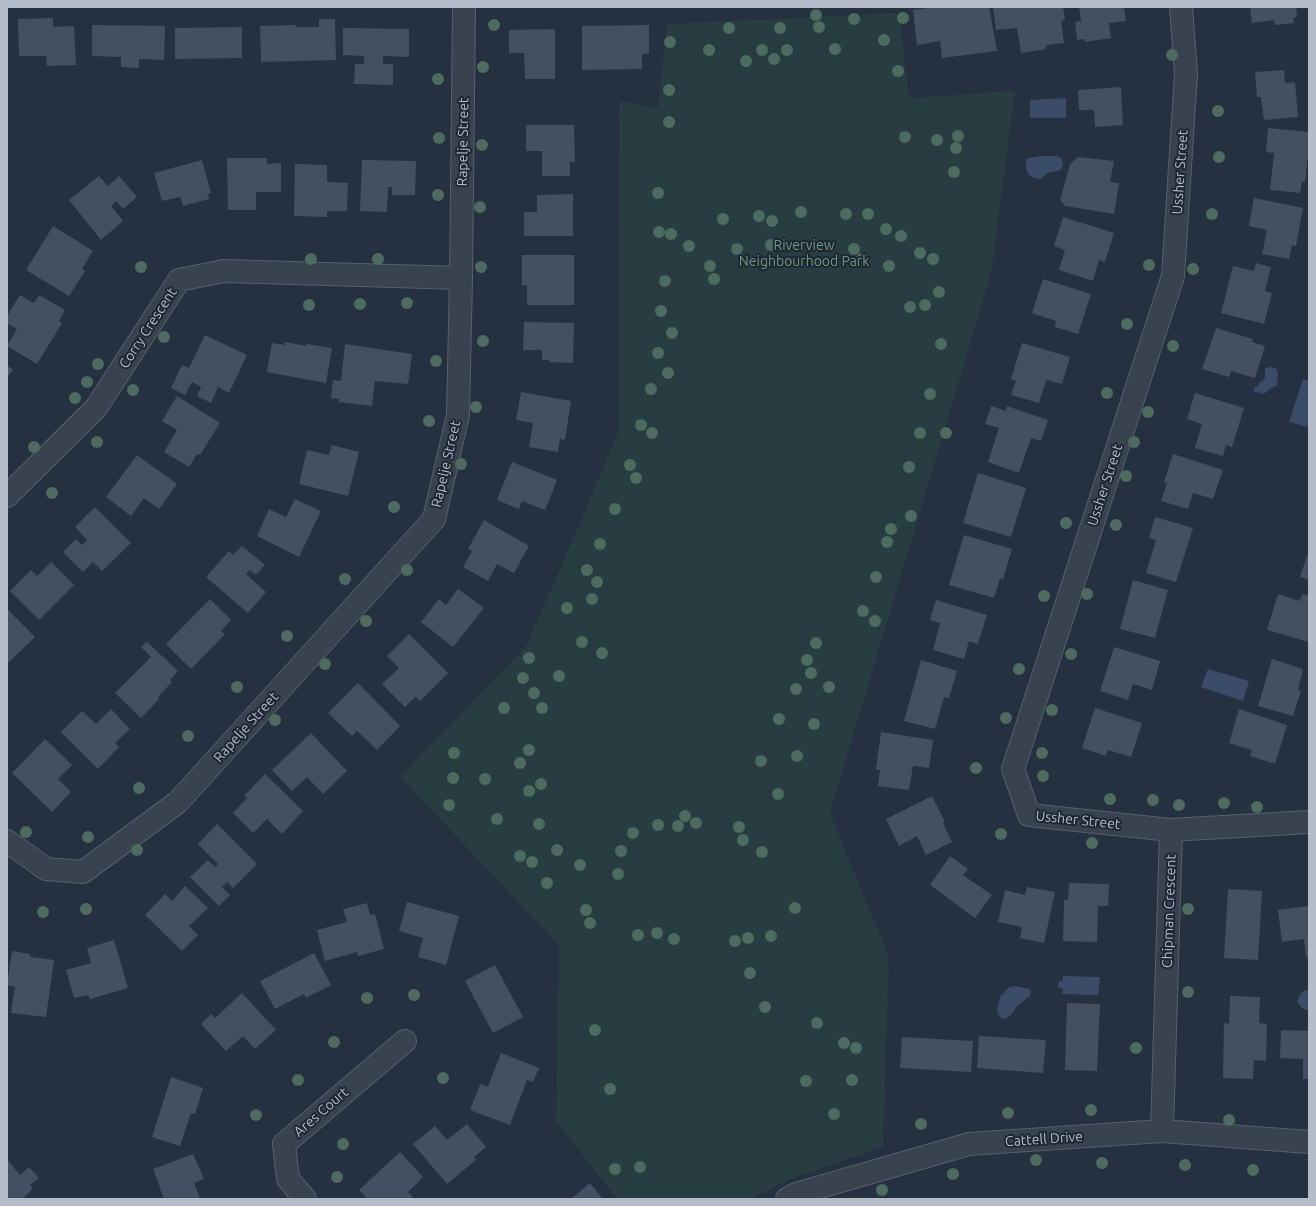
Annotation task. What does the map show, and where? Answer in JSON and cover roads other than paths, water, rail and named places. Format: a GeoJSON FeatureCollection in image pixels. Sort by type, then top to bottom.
{"type":"FeatureCollection","features":[{"type":"Feature","properties":{"kind":"street","name":"Rapelje Street"},"geometry":{"type":"LineString","coordinates":[[7,841],[46,869],[83,872],[178,802],[434,518],[458,415],[464,7]]}},
{"type":"Feature","properties":{"kind":"street","name":"Ussher Street"},"geometry":{"type":"LineString","coordinates":[[1171,830],[1029,815],[1013,769],[1173,276],[1186,74],[1181,7]]}},
{"type":"Feature","properties":{"kind":"street","name":"Corry Crescent"},"geometry":{"type":"LineString","coordinates":[[7,496],[96,408],[179,280],[224,271],[461,278]]}},
{"type":"Feature","properties":{"kind":"street"},"geometry":{"type":"LineString","coordinates":[[1171,830],[1309,822]]}},
{"type":"Feature","properties":{"kind":"street","name":"Chipman Crescent"},"geometry":{"type":"LineString","coordinates":[[1162,1131],[1171,830]]}},
{"type":"Feature","properties":{"kind":"street","name":"Ares Court"},"geometry":{"type":"LineString","coordinates":[[305,1199],[288,1179],[284,1144],[404,1041]]}},
{"type":"Feature","properties":{"kind":"street","name":"Cattell Drive"},"geometry":{"type":"LineString","coordinates":[[794,1197],[969,1144],[1162,1131],[1309,1142]]}},
{"type":"Feature","properties":{"kind":"water"},"geometry":{"type":"Polygon","coordinates":[[[1066,98],[1066,118],[1030,118],[1030,100],[1066,98]]]}},
{"type":"Feature","properties":{"kind":"water"},"geometry":{"type":"Polygon","coordinates":[[[1056,156],[1061,158],[1063,163],[1062,168],[1059,171],[1049,172],[1040,179],[1034,178],[1029,175],[1026,169],[1026,161],[1028,158],[1056,156]]]}},
{"type":"Feature","properties":{"kind":"water"},"geometry":{"type":"Polygon","coordinates":[[[1266,368],[1276,368],[1278,372],[1277,386],[1271,388],[1265,393],[1256,393],[1254,388],[1258,386],[1258,384],[1265,378],[1266,368]]]}},
{"type":"Feature","properties":{"kind":"water"},"geometry":{"type":"Polygon","coordinates":[[[1303,379],[1309,381],[1309,421],[1307,427],[1289,422],[1303,379]]]}},
{"type":"Feature","properties":{"kind":"water"},"geometry":{"type":"Polygon","coordinates":[[[1208,669],[1249,681],[1243,701],[1201,687],[1208,669]]]}},
{"type":"Feature","properties":{"kind":"water"},"geometry":{"type":"Polygon","coordinates":[[[1063,976],[1100,977],[1098,995],[1062,994],[1063,988],[1058,988],[1059,981],[1063,981],[1063,976]]]}},
{"type":"Feature","properties":{"kind":"water"},"geometry":{"type":"Polygon","coordinates":[[[1015,986],[1029,989],[1031,991],[1030,996],[1018,1005],[1011,1015],[1002,1019],[997,1010],[1000,997],[1009,987],[1015,986]]]}},
{"type":"Feature","properties":{"kind":"water"},"geometry":{"type":"Polygon","coordinates":[[[1309,990],[1309,1010],[1306,1010],[1297,1002],[1303,991],[1309,990]]]}},
{"type":"Feature","properties":{"kind":"park label","name":"Riverview Neighbourhood Park"},"geometry":{"type":"Point","coordinates":[804,254]}}]}
